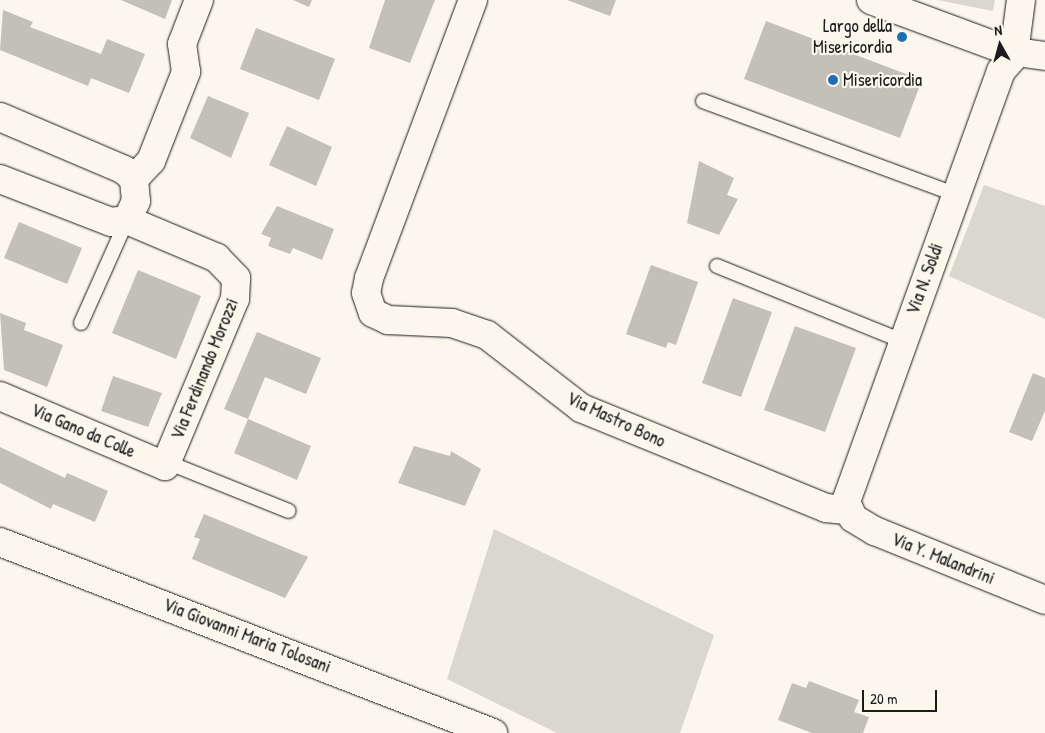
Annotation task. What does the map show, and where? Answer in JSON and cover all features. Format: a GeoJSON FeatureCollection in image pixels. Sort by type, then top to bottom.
{"type":"FeatureCollection","features":[{"type":"Feature","properties":{"kind":"street"},"geometry":{"type":"LineString","coordinates":[[134,179],[151,161],[186,72],[182,44],[199,0]]}},
{"type":"Feature","properties":{"kind":"street","name":"Via Mastro Bono"},"geometry":{"type":"LineString","coordinates":[[473,0],[368,278],[366,293],[372,313],[388,320],[452,323],[487,335],[581,408],[826,508],[846,510]]}},
{"type":"Feature","properties":{"kind":"street"},"geometry":{"type":"LineString","coordinates":[[872,0],[1014,54],[1045,56]]}},
{"type":"Feature","properties":{"kind":"street"},"geometry":{"type":"LineString","coordinates":[[1014,54],[1021,0]]}},
{"type":"Feature","properties":{"kind":"street","name":"Via N. Soldi"},"geometry":{"type":"LineString","coordinates":[[846,510],[849,489],[955,194],[1001,71],[1014,54]]}},
{"type":"Feature","properties":{"kind":"street"},"geometry":{"type":"LineString","coordinates":[[0,116],[118,166],[134,179],[136,201],[127,220],[111,222],[91,217],[0,179]]}},
{"type":"Feature","properties":{"kind":"street","name":"Via Ferdinando Morozzi"},"geometry":{"type":"LineString","coordinates":[[127,220],[217,258],[236,278],[235,300],[166,464]]}},
{"type":"Feature","properties":{"kind":"street","name":"Via Gano da Colle"},"geometry":{"type":"LineString","coordinates":[[0,396],[166,464]]}},
{"type":"Feature","properties":{"kind":"street","name":"Via Y. Malandrini"},"geometry":{"type":"LineString","coordinates":[[846,510],[876,531],[1045,600]]}},
{"type":"Feature","properties":{"kind":"street","name":"Via Giovanni Maria Tolosani"},"geometry":{"type":"LineString","coordinates":[[0,542],[493,733]]}},
{"type":"Feature","properties":{"kind":"lane"},"geometry":{"type":"LineString","coordinates":[[703,101],[955,194]]}},
{"type":"Feature","properties":{"kind":"lane"},"geometry":{"type":"LineString","coordinates":[[81,322],[127,220]]}},
{"type":"Feature","properties":{"kind":"lane"},"geometry":{"type":"LineString","coordinates":[[718,266],[903,341]]}},
{"type":"Feature","properties":{"kind":"lane"},"geometry":{"type":"LineString","coordinates":[[166,464],[289,511]]}},
{"type":"Feature","properties":{"kind":"shaded area"},"geometry":{"type":"Polygon","coordinates":[[[937,0],[995,0],[993,11],[937,0]]]}},
{"type":"Feature","properties":{"kind":"shaded area"},"geometry":{"type":"Polygon","coordinates":[[[984,185],[1045,206],[1045,319],[949,276],[984,185]]]}},
{"type":"Feature","properties":{"kind":"shaded area"},"geometry":{"type":"Polygon","coordinates":[[[494,529],[714,635],[680,733],[557,733],[447,679],[494,529]]]}},
{"type":"Feature","properties":{"kind":"building"},"geometry":{"type":"Polygon","coordinates":[[[121,0],[172,0],[165,19],[121,0]]]}},
{"type":"Feature","properties":{"kind":"building"},"geometry":{"type":"Polygon","coordinates":[[[293,0],[312,0],[309,7],[293,0]]]}},
{"type":"Feature","properties":{"kind":"building"},"geometry":{"type":"Polygon","coordinates":[[[385,0],[435,0],[410,63],[369,48],[385,0]]]}},
{"type":"Feature","properties":{"kind":"building"},"geometry":{"type":"Polygon","coordinates":[[[567,0],[616,0],[610,16],[567,0]]]}},
{"type":"Feature","properties":{"kind":"building"},"geometry":{"type":"Polygon","coordinates":[[[3,10],[33,22],[30,27],[101,54],[107,39],[145,54],[129,93],[91,78],[88,86],[0,50],[3,10]]]}},
{"type":"Feature","properties":{"kind":"building","name":"Misericordia"},"geometry":{"type":"Polygon","coordinates":[[[766,21],[922,80],[900,138],[744,79],[766,21]]]}},
{"type":"Feature","properties":{"kind":"building"},"geometry":{"type":"Polygon","coordinates":[[[256,28],[335,59],[319,100],[240,69],[256,28]]]}},
{"type":"Feature","properties":{"kind":"building"},"geometry":{"type":"Polygon","coordinates":[[[208,96],[249,113],[231,158],[190,138],[208,96]]]}},
{"type":"Feature","properties":{"kind":"building"},"geometry":{"type":"Polygon","coordinates":[[[287,126],[332,147],[316,186],[269,165],[287,126]]]}},
{"type":"Feature","properties":{"kind":"building"},"geometry":{"type":"Polygon","coordinates":[[[699,161],[734,178],[727,195],[738,199],[719,235],[687,223],[699,161]]]}},
{"type":"Feature","properties":{"kind":"building"},"geometry":{"type":"Polygon","coordinates":[[[277,206],[334,229],[322,260],[293,248],[290,254],[268,246],[271,238],[261,234],[277,206]]]}},
{"type":"Feature","properties":{"kind":"building"},"geometry":{"type":"Polygon","coordinates":[[[19,222],[82,248],[67,284],[4,258],[19,222]]]}},
{"type":"Feature","properties":{"kind":"building"},"geometry":{"type":"Polygon","coordinates":[[[651,265],[698,282],[676,345],[668,342],[666,348],[626,334],[651,265]]]}},
{"type":"Feature","properties":{"kind":"building"},"geometry":{"type":"Polygon","coordinates":[[[138,270],[201,296],[176,359],[112,333],[138,270]]]}},
{"type":"Feature","properties":{"kind":"building"},"geometry":{"type":"Polygon","coordinates":[[[733,298],[772,312],[741,397],[702,383],[733,298]]]}},
{"type":"Feature","properties":{"kind":"building"},"geometry":{"type":"Polygon","coordinates":[[[0,313],[26,323],[24,330],[63,345],[47,387],[4,370],[0,313]]]}},
{"type":"Feature","properties":{"kind":"building"},"geometry":{"type":"Polygon","coordinates":[[[795,326],[856,348],[825,432],[764,410],[795,326]]]}},
{"type":"Feature","properties":{"kind":"building"},"geometry":{"type":"Polygon","coordinates":[[[257,332],[321,358],[306,394],[265,377],[248,419],[224,409],[257,332]]]}},
{"type":"Feature","properties":{"kind":"building"},"geometry":{"type":"Polygon","coordinates":[[[1033,373],[1045,378],[1045,411],[1032,441],[1009,432],[1033,373]]]}},
{"type":"Feature","properties":{"kind":"building"},"geometry":{"type":"Polygon","coordinates":[[[113,376],[162,393],[148,427],[101,411],[113,376]]]}},
{"type":"Feature","properties":{"kind":"building"},"geometry":{"type":"Polygon","coordinates":[[[248,419],[311,446],[297,480],[234,453],[248,419]]]}},
{"type":"Feature","properties":{"kind":"building"},"geometry":{"type":"Polygon","coordinates":[[[414,446],[450,456],[451,451],[481,469],[465,506],[398,483],[414,446]]]}},
{"type":"Feature","properties":{"kind":"building"},"geometry":{"type":"Polygon","coordinates":[[[0,447],[65,478],[67,473],[108,491],[95,522],[53,504],[51,509],[0,483],[0,447]]]}},
{"type":"Feature","properties":{"kind":"building"},"geometry":{"type":"Polygon","coordinates":[[[204,514],[308,557],[285,598],[192,559],[200,539],[194,537],[204,514]]]}},
{"type":"Feature","properties":{"kind":"building"},"geometry":{"type":"Polygon","coordinates":[[[809,681],[859,700],[854,712],[869,717],[863,733],[812,733],[778,720],[792,683],[806,688],[809,681]]]}},
{"type":"Feature","properties":{"kind":"place","name":"Largo della Misericordia"},"geometry":{"type":"Point","coordinates":[902,37]}},
{"type":"Feature","properties":{"kind":"place","name":"Misericordia"},"geometry":{"type":"Point","coordinates":[833,80]}}]}
